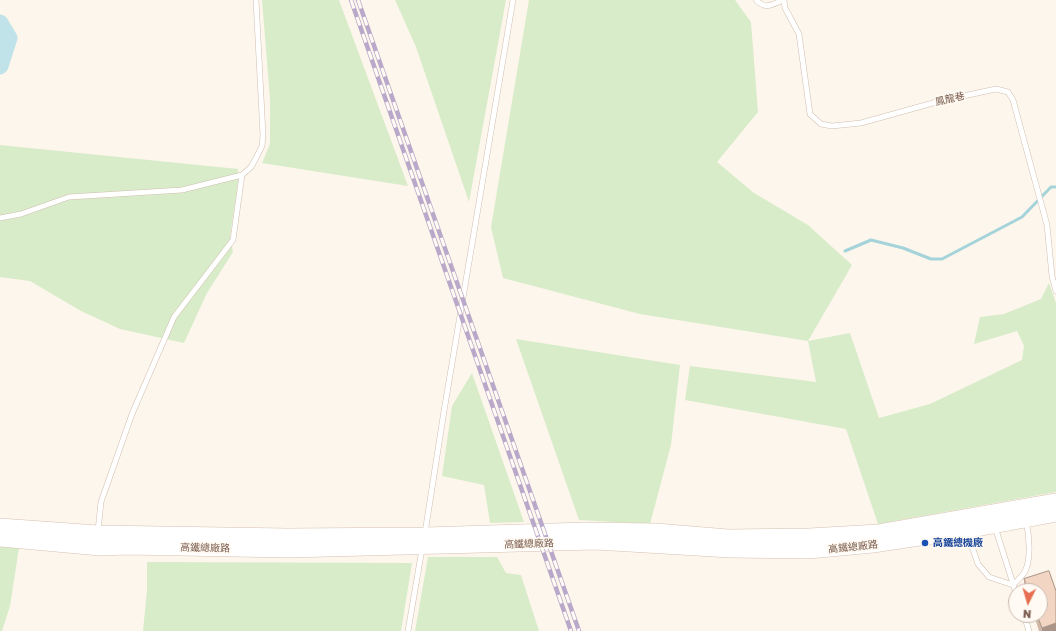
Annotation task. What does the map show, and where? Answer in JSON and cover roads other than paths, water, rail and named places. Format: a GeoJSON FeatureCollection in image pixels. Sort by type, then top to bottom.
{"type":"FeatureCollection","features":[{"type":"Feature","properties":{"kind":"street","name":"高鐵總廠路"},"geometry":{"type":"LineString","coordinates":[[0,526],[98,533],[287,536],[423,541],[596,542],[730,550],[808,551],[873,545],[966,531],[992,519],[1056,501]]}},
{"type":"Feature","properties":{"kind":"street","name":"高鐵總廠路"},"geometry":{"type":"LineString","coordinates":[[0,539],[100,548],[128,547],[288,550],[585,530],[656,531],[728,537],[809,536],[879,532],[992,519],[1025,519],[1056,514]]}},
{"type":"Feature","properties":{"kind":"lane"},"geometry":{"type":"LineString","coordinates":[[0,218],[21,214],[69,197],[182,190],[242,175],[251,167],[256,158],[262,146],[263,135],[256,0]]}},
{"type":"Feature","properties":{"kind":"lane"},"geometry":{"type":"LineString","coordinates":[[408,631],[513,0]]}},
{"type":"Feature","properties":{"kind":"lane","name":"鳳龍巷"},"geometry":{"type":"LineString","coordinates":[[756,0],[761,5],[769,7],[783,0],[799,34],[810,114],[821,124],[832,126],[861,123],[940,101],[989,90],[996,89],[1008,92],[1013,100],[1047,225],[1052,276],[1056,291]]}},
{"type":"Feature","properties":{"kind":"lane"},"geometry":{"type":"LineString","coordinates":[[98,533],[103,495],[132,414],[174,317],[233,240],[242,175]]}},
{"type":"Feature","properties":{"kind":"lane"},"geometry":{"type":"LineString","coordinates":[[992,519],[1012,583]]}},
{"type":"Feature","properties":{"kind":"lane"},"geometry":{"type":"LineString","coordinates":[[1015,583],[1024,572],[1029,556],[1028,530],[1025,519]]}},
{"type":"Feature","properties":{"kind":"lane"},"geometry":{"type":"LineString","coordinates":[[966,531],[978,564],[989,577],[1008,583]]}},
{"type":"Feature","properties":{"kind":"waterway"},"geometry":{"type":"LineString","coordinates":[[0,23],[9,38],[0,66]]}},
{"type":"Feature","properties":{"kind":"waterway"},"geometry":{"type":"LineString","coordinates":[[845,251],[871,240],[903,248],[931,259],[942,259],[1022,217],[1051,187],[1056,187]]}},
{"type":"Feature","properties":{"kind":"railway"},"geometry":{"type":"LineString","coordinates":[[351,0],[571,631]]}},
{"type":"Feature","properties":{"kind":"railway"},"geometry":{"type":"LineString","coordinates":[[358,0],[579,631]]}},
{"type":"Feature","properties":{"kind":"place","name":"高鐵總機廠"},"geometry":{"type":"Point","coordinates":[925,543]}}]}
